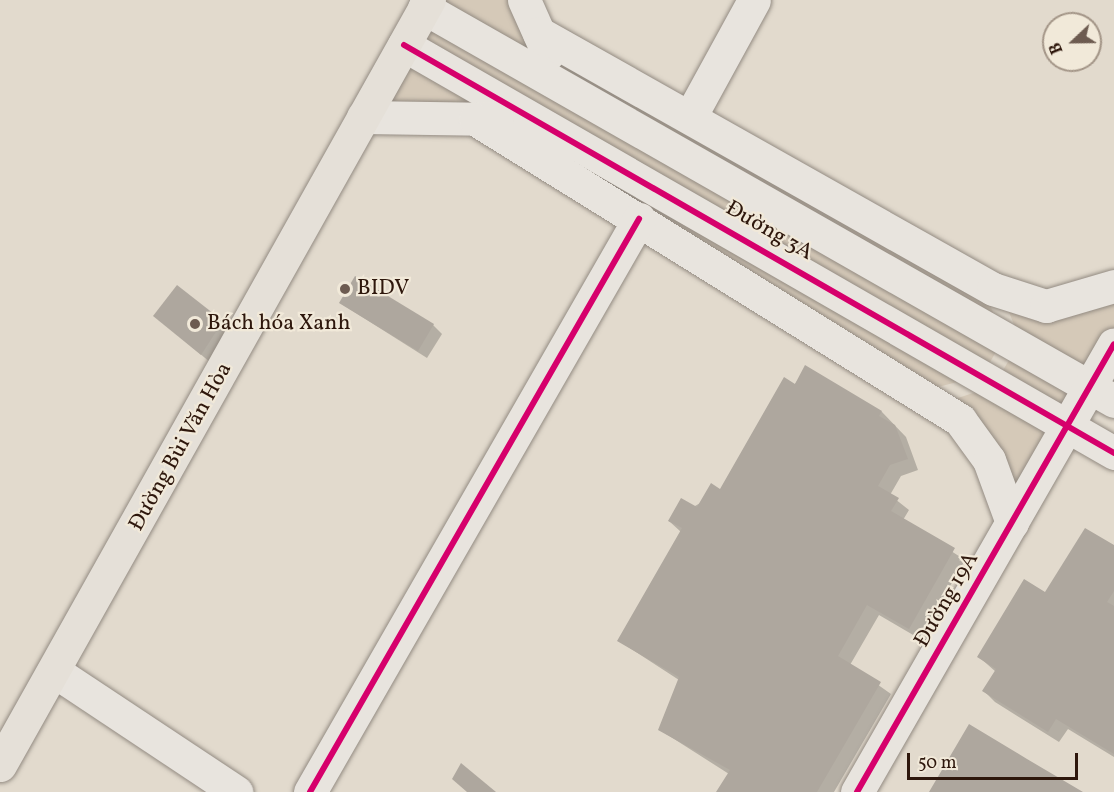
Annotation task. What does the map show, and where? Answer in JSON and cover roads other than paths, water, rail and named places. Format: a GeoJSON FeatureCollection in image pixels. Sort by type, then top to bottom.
{"type":"FeatureCollection","features":[{"type":"Feature","properties":{"kind":"main road","name":"Đường Bùi Văn Hòa"},"geometry":{"type":"LineString","coordinates":[[0,765],[427,4]]}},
{"type":"Feature","properties":{"kind":"street"},"geometry":{"type":"LineString","coordinates":[[524,0],[560,83]]}},
{"type":"Feature","properties":{"kind":"street"},"geometry":{"type":"LineString","coordinates":[[690,117],[754,0]]}},
{"type":"Feature","properties":{"kind":"street","name":"Đường 3A"},"geometry":{"type":"LineString","coordinates":[[427,4],[560,83],[1012,339],[1101,393]]}},
{"type":"Feature","properties":{"kind":"street"},"geometry":{"type":"LineString","coordinates":[[539,33],[993,289],[1046,306],[1114,286]]}},
{"type":"Feature","properties":{"kind":"street","name":"Đường 3A"},"geometry":{"type":"LineString","coordinates":[[404,45],[541,120],[1114,453]]}},
{"type":"Feature","properties":{"kind":"street"},"geometry":{"type":"LineString","coordinates":[[363,117],[541,120]]}},
{"type":"Feature","properties":{"kind":"street"},"geometry":{"type":"LineString","coordinates":[[475,119],[960,420],[989,460],[1012,523]]}},
{"type":"Feature","properties":{"kind":"street"},"geometry":{"type":"LineString","coordinates":[[310,792],[639,219]]}},
{"type":"Feature","properties":{"kind":"street"},"geometry":{"type":"LineString","coordinates":[[925,397],[990,380],[1012,339],[993,289]]}},
{"type":"Feature","properties":{"kind":"street"},"geometry":{"type":"LineString","coordinates":[[1101,393],[1114,344]]}},
{"type":"Feature","properties":{"kind":"street","name":"Đường 19A"},"geometry":{"type":"LineString","coordinates":[[857,792],[1068,426],[1101,393]]}},
{"type":"Feature","properties":{"kind":"street"},"geometry":{"type":"LineString","coordinates":[[54,671],[236,792]]}},
{"type":"Feature","properties":{"kind":"place","name":"BIDV"},"geometry":{"type":"Point","coordinates":[345,289]}},
{"type":"Feature","properties":{"kind":"place","name":"Bách hóa Xanh"},"geometry":{"type":"Point","coordinates":[195,324]}}]}
